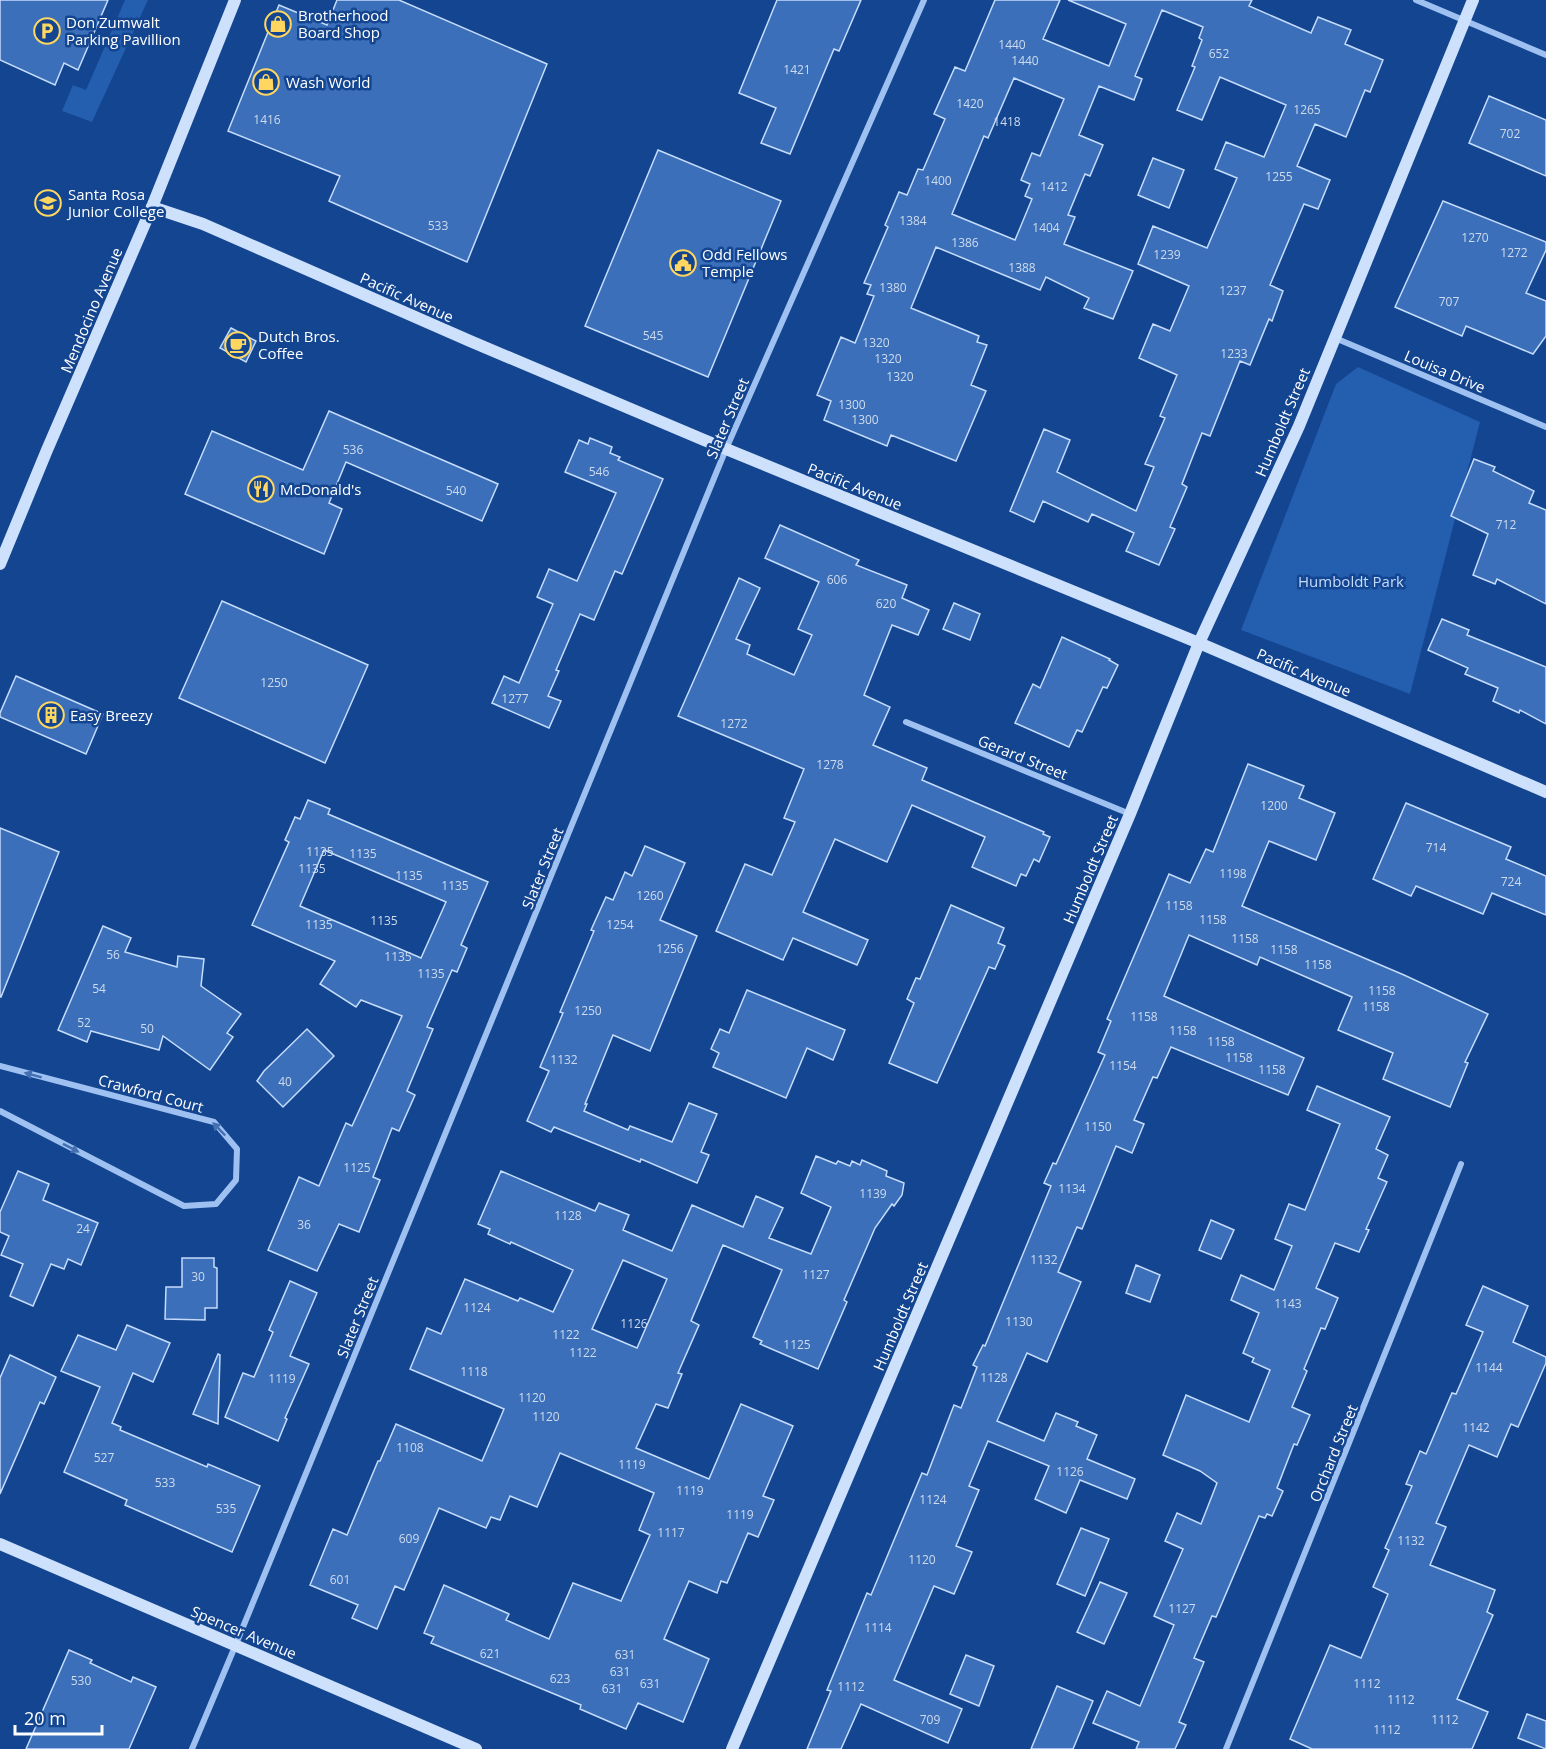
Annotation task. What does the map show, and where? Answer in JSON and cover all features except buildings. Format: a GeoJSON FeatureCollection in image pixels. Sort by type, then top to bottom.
{"type":"FeatureCollection","features":[{"type":"Feature","properties":{"kind":"street","name":"Mendocino Avenue"},"geometry":{"type":"LineString","coordinates":[[0,564],[152,207],[235,0]]}},
{"type":"Feature","properties":{"kind":"street","name":"Slater Street"},"geometry":{"type":"LineString","coordinates":[[192,1749],[726,449],[924,0]]}},
{"type":"Feature","properties":{"kind":"street"},"geometry":{"type":"LineString","coordinates":[[1416,0],[1546,55]]}},
{"type":"Feature","properties":{"kind":"street","name":"Humboldt Street"},"geometry":{"type":"LineString","coordinates":[[732,1749],[1130,814],[1199,643],[1299,426],[1473,0]]}},
{"type":"Feature","properties":{"kind":"street","name":"Pacific Avenue"},"geometry":{"type":"LineString","coordinates":[[152,207],[203,224],[480,345],[726,449],[1199,643],[1546,792]]}},
{"type":"Feature","properties":{"kind":"street","name":"Louisa Drive"},"geometry":{"type":"LineString","coordinates":[[1334,338],[1546,427]]}},
{"type":"Feature","properties":{"kind":"street","name":"Gerard Street"},"geometry":{"type":"LineString","coordinates":[[906,722],[1130,814]]}},
{"type":"Feature","properties":{"kind":"street","name":"Crawford Court"},"geometry":{"type":"LineString","coordinates":[[0,1066],[214,1122],[237,1149],[236,1180],[216,1204],[184,1206],[0,1111]]}},
{"type":"Feature","properties":{"kind":"street","name":"Orchard Street"},"geometry":{"type":"LineString","coordinates":[[1226,1749],[1461,1164]]}},
{"type":"Feature","properties":{"kind":"street","name":"Spencer Avenue"},"geometry":{"type":"LineString","coordinates":[[0,1544],[476,1749]]}},
{"type":"Feature","properties":{"kind":"green space"},"geometry":{"type":"Polygon","coordinates":[[[125,0],[148,0],[92,122],[62,111],[73,85],[86,90],[125,0]]]}},
{"type":"Feature","properties":{"kind":"green space","name":"Humboldt Park"},"geometry":{"type":"Polygon","coordinates":[[[1358,367],[1480,422],[1410,694],[1241,630],[1336,384],[1358,367]]]}},
{"type":"Feature","properties":{"kind":"place","name":"Brotherhood Board Shop"},"geometry":{"type":"Point","coordinates":[278,24]}},
{"type":"Feature","properties":{"kind":"place","name":"Don Zumwalt Parking Pavillion"},"geometry":{"type":"Point","coordinates":[47,31]}},
{"type":"Feature","properties":{"kind":"place","name":"Wash World"},"geometry":{"type":"Point","coordinates":[266,82]}},
{"type":"Feature","properties":{"kind":"place","name":"Santa Rosa Junior College"},"geometry":{"type":"Point","coordinates":[48,203]}},
{"type":"Feature","properties":{"kind":"place","name":"Odd Fellows Temple"},"geometry":{"type":"Point","coordinates":[683,263]}},
{"type":"Feature","properties":{"kind":"place","name":"Dutch Bros. Coffee"},"geometry":{"type":"Point","coordinates":[238,345]}},
{"type":"Feature","properties":{"kind":"place","name":"McDonald's"},"geometry":{"type":"Point","coordinates":[261,489]}},
{"type":"Feature","properties":{"kind":"place","name":"Easy Breezy"},"geometry":{"type":"Point","coordinates":[51,715]}}]}
